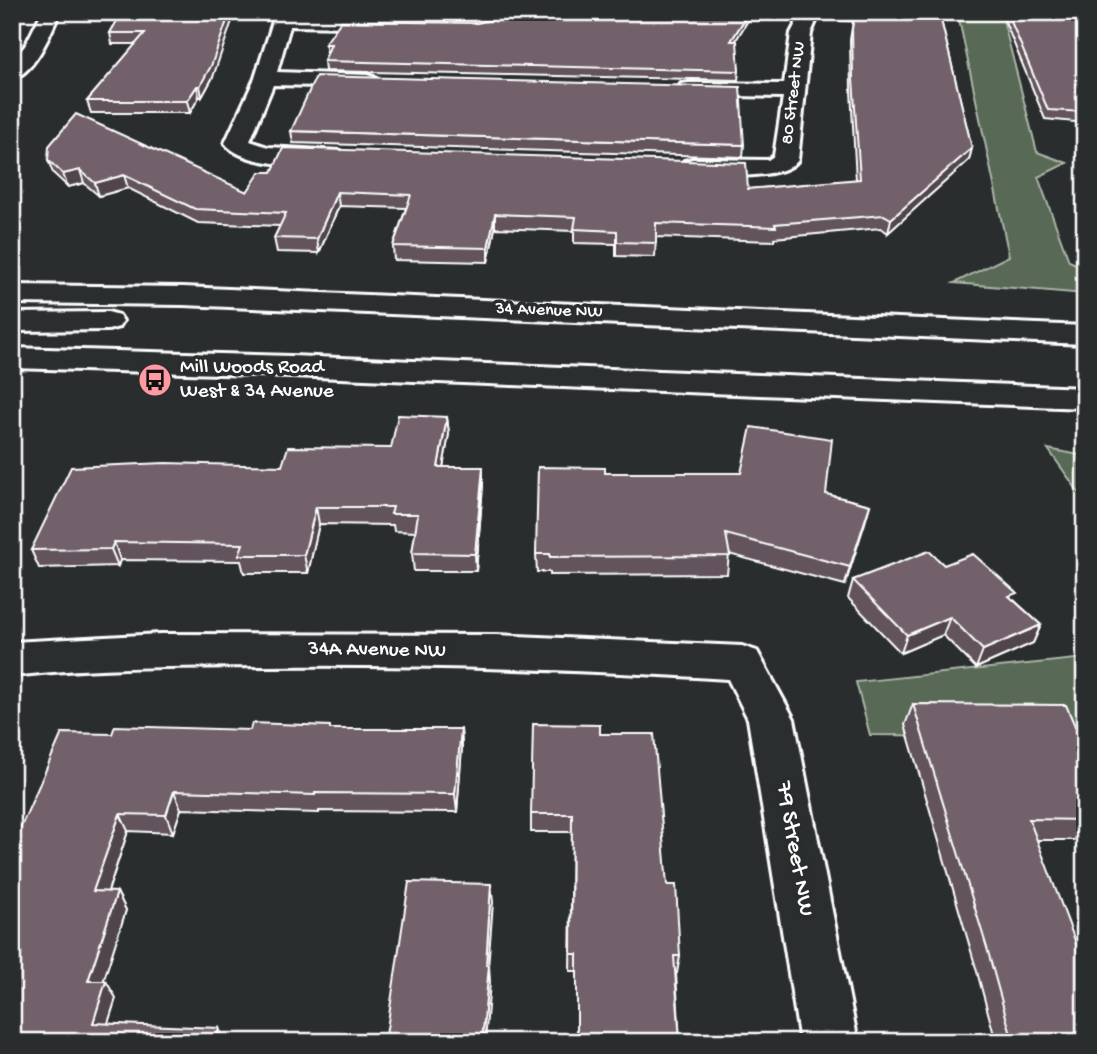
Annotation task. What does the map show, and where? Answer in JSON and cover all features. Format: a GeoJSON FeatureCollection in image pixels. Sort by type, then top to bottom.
{"type":"FeatureCollection","features":[{"type":"Feature","properties":{"kind":"street"},"geometry":{"type":"LineString","coordinates":[[12,73],[34,48],[51,12]]}},
{"type":"Feature","properties":{"kind":"street"},"geometry":{"type":"LineString","coordinates":[[356,156],[260,154],[244,150],[237,143],[265,79],[284,16],[477,23],[498,19],[506,12]]}},
{"type":"Feature","properties":{"kind":"street","name":"80 Street NW"},"geometry":{"type":"LineString","coordinates":[[674,165],[772,167],[786,160],[801,33],[811,12]]}},
{"type":"Feature","properties":{"kind":"street"},"geometry":{"type":"LineString","coordinates":[[265,79],[391,82]]}},
{"type":"Feature","properties":{"kind":"street"},"geometry":{"type":"LineString","coordinates":[[670,88],[796,91]]}},
{"type":"Feature","properties":{"kind":"street"},"geometry":{"type":"LineString","coordinates":[[12,279],[129,296]]}},
{"type":"Feature","properties":{"kind":"street","name":"34 Avenue NW"},"geometry":{"type":"LineString","coordinates":[[12,294],[547,310],[1085,335]]}},
{"type":"Feature","properties":{"kind":"street"},"geometry":{"type":"LineString","coordinates":[[12,322],[407,320],[547,310]]}},
{"type":"Feature","properties":{"kind":"street"},"geometry":{"type":"LineString","coordinates":[[12,358],[318,367],[1085,398]]}},
{"type":"Feature","properties":{"kind":"street","name":"34A Avenue NW"},"geometry":{"type":"LineString","coordinates":[[12,659],[67,652],[363,649],[742,663]]}},
{"type":"Feature","properties":{"kind":"street","name":"79 Street NW"},"geometry":{"type":"LineString","coordinates":[[742,663],[771,719],[829,1042]]}},
{"type":"Feature","properties":{"kind":"green space"},"geometry":{"type":"Polygon","coordinates":[[[961,12],[1001,12],[1037,152],[1067,163],[1038,177],[1069,261],[1085,268],[1085,294],[954,283],[1009,256],[959,19],[961,12]]]}},
{"type":"Feature","properties":{"kind":"green space"},"geometry":{"type":"Polygon","coordinates":[[[1048,449],[1085,456],[1085,501],[1048,449]]]}},
{"type":"Feature","properties":{"kind":"green space"},"geometry":{"type":"Polygon","coordinates":[[[1085,658],[1085,737],[870,735],[856,682],[1085,658]]]}},
{"type":"Feature","properties":{"kind":"building"},"geometry":{"type":"Polygon","coordinates":[[[122,12],[230,12],[211,66],[200,86],[197,86],[187,101],[87,101],[145,33],[110,33],[122,12]]]}},
{"type":"Feature","properties":{"kind":"building"},"geometry":{"type":"Polygon","coordinates":[[[509,12],[749,12],[731,41],[737,41],[739,71],[324,61],[331,44],[325,44],[341,21],[477,23],[505,17],[509,12]]]}},
{"type":"Feature","properties":{"kind":"building"},"geometry":{"type":"Polygon","coordinates":[[[855,12],[939,12],[972,148],[891,219],[884,215],[775,224],[776,227],[656,223],[656,243],[617,242],[617,231],[574,229],[576,217],[495,214],[488,248],[393,246],[411,195],[337,192],[317,239],[274,238],[286,213],[195,209],[124,175],[95,183],[80,170],[63,174],[48,160],[49,146],[76,114],[247,192],[260,172],[272,172],[283,148],[746,163],[748,189],[860,179],[853,79],[852,29],[855,12]]]}},
{"type":"Feature","properties":{"kind":"building"},"geometry":{"type":"Polygon","coordinates":[[[1007,12],[1085,12],[1085,112],[1048,110],[1007,12]]]}},
{"type":"Feature","properties":{"kind":"building"},"geometry":{"type":"Polygon","coordinates":[[[316,76],[740,87],[744,145],[291,131],[316,76]]]}},
{"type":"Feature","properties":{"kind":"building"},"geometry":{"type":"Polygon","coordinates":[[[398,415],[447,417],[438,467],[483,467],[475,554],[412,553],[418,514],[391,514],[393,507],[316,507],[304,555],[239,555],[243,544],[114,542],[111,549],[31,550],[71,467],[165,463],[282,466],[288,447],[391,448],[398,415]]]}},
{"type":"Feature","properties":{"kind":"building"},"geometry":{"type":"Polygon","coordinates":[[[751,427],[832,439],[826,494],[870,505],[850,567],[726,534],[730,556],[550,557],[550,554],[536,554],[538,467],[605,468],[605,473],[741,473],[751,427]]]}},
{"type":"Feature","properties":{"kind":"building"},"geometry":{"type":"Polygon","coordinates":[[[929,551],[944,565],[973,554],[1017,593],[1009,596],[1041,625],[983,650],[950,617],[907,635],[853,580],[929,551]]]}},
{"type":"Feature","properties":{"kind":"building"},"geometry":{"type":"Polygon","coordinates":[[[913,704],[1066,705],[1085,749],[1085,820],[1029,819],[1085,967],[1085,1042],[1013,1042],[913,704]]]}},
{"type":"Feature","properties":{"kind":"building"},"geometry":{"type":"Polygon","coordinates":[[[252,723],[330,726],[330,729],[461,729],[455,794],[315,795],[174,791],[166,815],[120,814],[93,891],[117,892],[88,981],[106,981],[93,1023],[219,1028],[215,1042],[12,1042],[12,847],[62,733],[112,734],[115,726],[250,730],[252,723]]]}},
{"type":"Feature","properties":{"kind":"building"},"geometry":{"type":"Polygon","coordinates":[[[533,724],[600,725],[600,734],[654,734],[667,885],[676,885],[680,956],[674,956],[680,1042],[577,1042],[577,954],[571,954],[572,814],[531,814],[533,724]]]}},
{"type":"Feature","properties":{"kind":"building"},"geometry":{"type":"Polygon","coordinates":[[[409,882],[491,884],[486,965],[489,965],[482,1042],[385,1042],[409,882]]]}},
{"type":"Feature","properties":{"kind":"place","name":"Mill Woods Road West & 34 Avenue"},"geometry":{"type":"Point","coordinates":[155,380]}}]}
